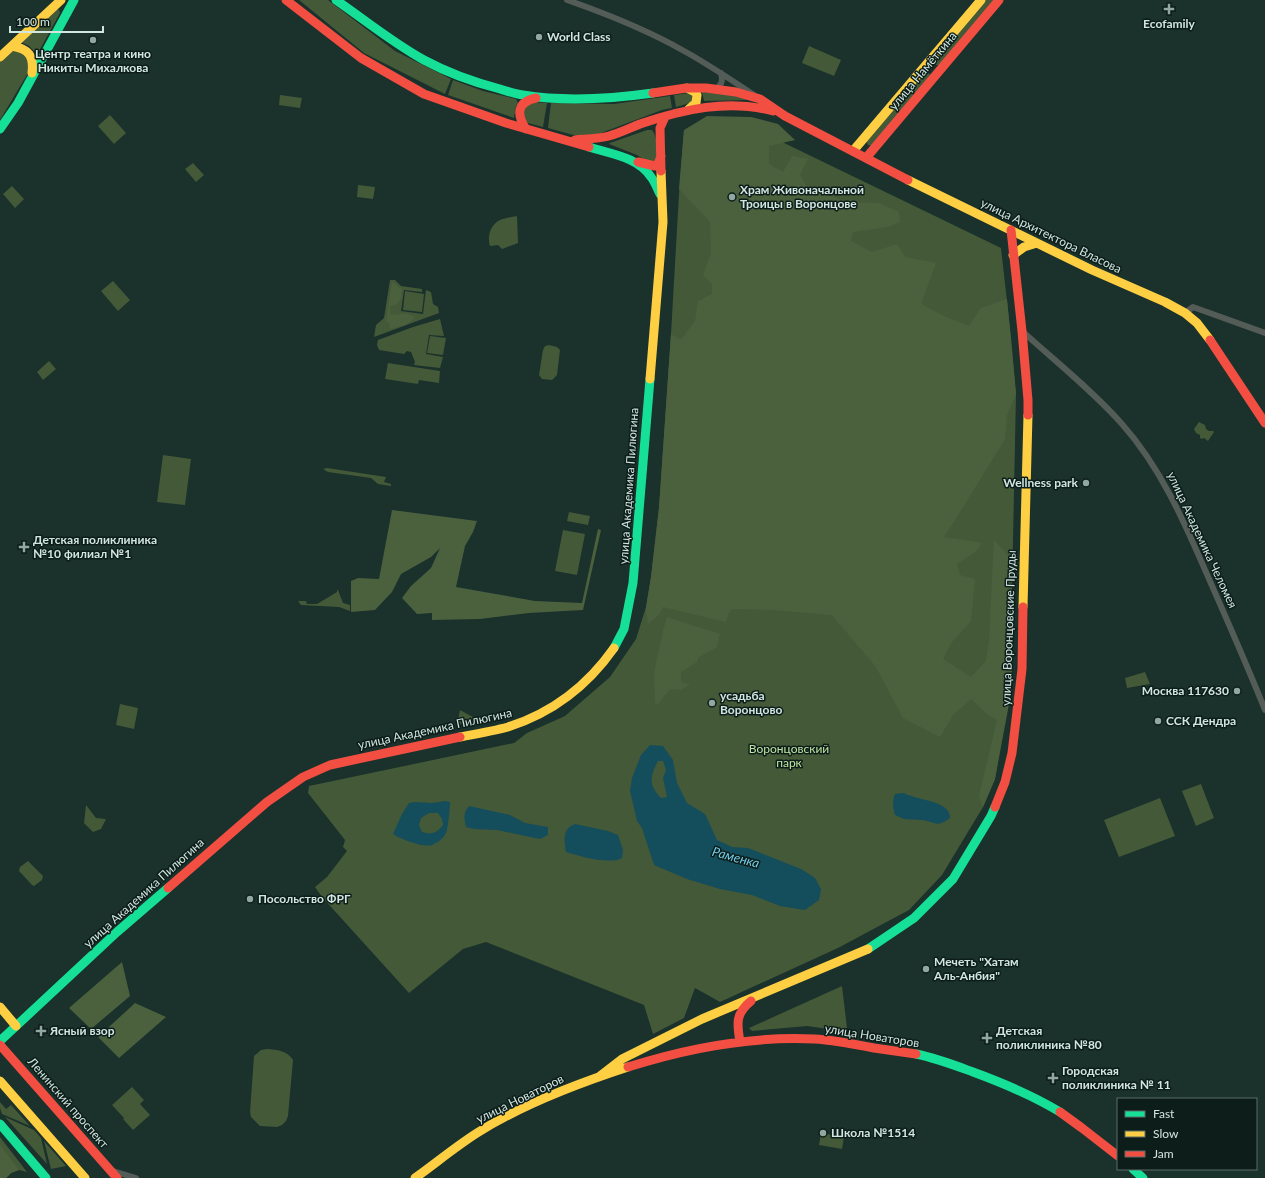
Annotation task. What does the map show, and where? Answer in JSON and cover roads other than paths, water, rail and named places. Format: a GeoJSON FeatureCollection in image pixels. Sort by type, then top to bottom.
{"type":"FeatureCollection","features":[{"type":"Feature","properties":{"kind":"street"},"geometry":{"type":"LineString","coordinates":[[0,57],[61,0]]}},
{"type":"Feature","properties":{"kind":"street"},"geometry":{"type":"LineString","coordinates":[[0,129],[18,103],[74,0]]}},
{"type":"Feature","properties":{"kind":"street","name":"улица Академика Пилюгина"},"geometry":{"type":"LineString","coordinates":[[286,0],[361,58],[424,94],[526,130],[570,141],[631,160],[643,168],[651,176],[662,198]]}},
{"type":"Feature","properties":{"kind":"street"},"geometry":{"type":"LineString","coordinates":[[336,0],[404,48],[454,74],[486,86],[522,95],[596,99],[686,88],[716,89],[736,92],[760,99]]}},
{"type":"Feature","properties":{"kind":"street"},"geometry":{"type":"LineString","coordinates":[[567,0],[608,15],[647,32],[684,51],[721,73],[785,116]]}},
{"type":"Feature","properties":{"kind":"street","name":"улица Намёткина"},"geometry":{"type":"LineString","coordinates":[[854,152],[981,0]]}},
{"type":"Feature","properties":{"kind":"street","name":"улица Намёткина"},"geometry":{"type":"LineString","coordinates":[[866,158],[999,0]]}},
{"type":"Feature","properties":{"kind":"street"},"geometry":{"type":"LineString","coordinates":[[12,46],[25,49],[30,53],[33,60],[31,78]]}},
{"type":"Feature","properties":{"kind":"street"},"geometry":{"type":"LineString","coordinates":[[932,59],[930,65],[933,69],[937,70],[942,68]]}},
{"type":"Feature","properties":{"kind":"street"},"geometry":{"type":"LineString","coordinates":[[716,89],[721,85],[723,80],[721,73]]}},
{"type":"Feature","properties":{"kind":"street"},"geometry":{"type":"LineString","coordinates":[[686,88],[692,90],[697,95],[696,103],[688,110]]}},
{"type":"Feature","properties":{"kind":"street"},"geometry":{"type":"LineString","coordinates":[[526,130],[520,120],[520,108],[526,101],[532,98],[542,97]]}},
{"type":"Feature","properties":{"kind":"street","name":"улица Академика Пилюгина"},"geometry":{"type":"LineString","coordinates":[[570,141],[611,136],[640,124],[688,110],[719,105],[744,105],[770,110],[785,116]]}},
{"type":"Feature","properties":{"kind":"street","name":"улица Архитектора Власова"},"geometry":{"type":"LineString","coordinates":[[785,116],[1037,243],[1092,270],[1165,302],[1185,313],[1197,323],[1210,340],[1265,423]]}},
{"type":"Feature","properties":{"kind":"street","name":"улица Академика Пилюгина"},"geometry":{"type":"LineString","coordinates":[[0,1041],[49,997],[116,932],[267,802],[300,779],[330,765],[526,722],[570,697],[596,672],[617,642],[623,629],[633,583],[663,222],[660,128],[665,117]]}},
{"type":"Feature","properties":{"kind":"street"},"geometry":{"type":"LineString","coordinates":[[631,160],[646,165],[655,166],[658,164],[661,154]]}},
{"type":"Feature","properties":{"kind":"street","name":"улица Воронцовские Пруды"},"geometry":{"type":"LineString","coordinates":[[622,1059],[702,1019],[870,948],[914,918],[953,879],[991,816],[1005,782],[1012,753],[1022,668],[1028,400],[1011,230]]}},
{"type":"Feature","properties":{"kind":"street"},"geometry":{"type":"LineString","coordinates":[[1014,255],[1023,247],[1029,244],[1037,243]]}},
{"type":"Feature","properties":{"kind":"street"},"geometry":{"type":"LineString","coordinates":[[1185,313],[1193,307],[1265,333]]}},
{"type":"Feature","properties":{"kind":"street","name":"улица Академика Челомея"},"geometry":{"type":"LineString","coordinates":[[1022,331],[1090,392],[1122,424],[1158,472],[1182,517],[1231,627],[1265,710]]}},
{"type":"Feature","properties":{"kind":"street","name":"улица Воронцовские Пруды"},"geometry":{"type":"LineString","coordinates":[[740,1042],[737,1024],[740,1012],[744,1006],[758,996]]}},
{"type":"Feature","properties":{"kind":"street"},"geometry":{"type":"LineString","coordinates":[[0,1007],[16,1026]]}},
{"type":"Feature","properties":{"kind":"street","name":"улица Новаторов"},"geometry":{"type":"LineString","coordinates":[[415,1178],[464,1142],[493,1124],[513,1113],[600,1076],[646,1060],[702,1048],[740,1042],[788,1039],[822,1040],[912,1054],[957,1065],[1007,1084],[1045,1103],[1082,1128],[1117,1155]]}},
{"type":"Feature","properties":{"kind":"street","name":"Ленинский проспект"},"geometry":{"type":"LineString","coordinates":[[0,1045],[114,1174]]}},
{"type":"Feature","properties":{"kind":"street","name":"улица Новаторов"},"geometry":{"type":"LineString","coordinates":[[600,1076],[622,1059]]}},
{"type":"Feature","properties":{"kind":"street"},"geometry":{"type":"LineString","coordinates":[[0,1081],[85,1178]]}},
{"type":"Feature","properties":{"kind":"street"},"geometry":{"type":"LineString","coordinates":[[0,1124],[46,1178]]}},
{"type":"Feature","properties":{"kind":"street"},"geometry":{"type":"LineString","coordinates":[[1134,1170],[1142,1178]]}},
{"type":"Feature","properties":{"kind":"street"},"geometry":{"type":"LineString","coordinates":[[114,1174],[136,1178]]}},
{"type":"Feature","properties":{"kind":"water","name":"Раменка"},"geometry":{"type":"Polygon","coordinates":[[[650,745],[663,746],[673,760],[677,783],[687,803],[705,814],[717,840],[732,847],[748,848],[801,869],[815,878],[821,889],[819,900],[805,910],[780,906],[752,895],[720,889],[687,879],[654,865],[642,828],[637,821],[630,791],[632,778],[641,755],[650,745]],[[658,761],[652,776],[652,785],[661,798],[667,797],[663,778],[666,770],[663,761],[658,761]]]}},
{"type":"Feature","properties":{"kind":"water"},"geometry":{"type":"Polygon","coordinates":[[[904,793],[945,807],[949,812],[950,818],[938,824],[923,820],[904,819],[895,815],[893,799],[895,794],[904,793]]]}},
{"type":"Feature","properties":{"kind":"water"},"geometry":{"type":"Polygon","coordinates":[[[445,801],[450,802],[447,831],[440,840],[428,846],[406,840],[393,834],[409,803],[432,803],[445,801]],[[429,813],[421,818],[419,825],[422,832],[436,832],[441,828],[443,825],[442,819],[438,813],[429,813]]]}},
{"type":"Feature","properties":{"kind":"water"},"geometry":{"type":"Polygon","coordinates":[[[469,806],[510,815],[525,823],[548,827],[548,835],[540,839],[497,830],[474,829],[466,827],[464,816],[469,806]]]}},
{"type":"Feature","properties":{"kind":"water"},"geometry":{"type":"Polygon","coordinates":[[[575,824],[608,831],[618,835],[623,850],[622,858],[610,861],[586,858],[566,852],[565,835],[568,829],[575,824]]]}},
{"type":"Feature","properties":{"kind":"place","name":"Ecofamily"},"geometry":{"type":"Point","coordinates":[1169,9]}},
{"type":"Feature","properties":{"kind":"place","name":"World Class"},"geometry":{"type":"Point","coordinates":[539,37]}},
{"type":"Feature","properties":{"kind":"place","name":"Центр театра и кино Никиты Михалкова"},"geometry":{"type":"Point","coordinates":[93,40]}},
{"type":"Feature","properties":{"kind":"place","name":"Храм Живоначальной Троицы в Воронцове"},"geometry":{"type":"Point","coordinates":[732,197]}},
{"type":"Feature","properties":{"kind":"place","name":"Wellness park"},"geometry":{"type":"Point","coordinates":[1086,483]}},
{"type":"Feature","properties":{"kind":"place","name":"Детская поликлиника №10 филиал №1"},"geometry":{"type":"Point","coordinates":[24,547]}},
{"type":"Feature","properties":{"kind":"place","name":"Москва 117630"},"geometry":{"type":"Point","coordinates":[1237,691]}},
{"type":"Feature","properties":{"kind":"place","name":"усадьба Воронцово"},"geometry":{"type":"Point","coordinates":[712,703]}},
{"type":"Feature","properties":{"kind":"place","name":"ССК Дендра"},"geometry":{"type":"Point","coordinates":[1158,721]}},
{"type":"Feature","properties":{"kind":"place","name":"Посольство ФРГ"},"geometry":{"type":"Point","coordinates":[250,899]}},
{"type":"Feature","properties":{"kind":"place","name":"Мечеть \"Хатам Аль-Анбия\""},"geometry":{"type":"Point","coordinates":[926,969]}},
{"type":"Feature","properties":{"kind":"place","name":"Ясный взор"},"geometry":{"type":"Point","coordinates":[41,1031]}},
{"type":"Feature","properties":{"kind":"place","name":"Детская поликлиника №80"},"geometry":{"type":"Point","coordinates":[987,1038]}},
{"type":"Feature","properties":{"kind":"place","name":"Городская поликлиника № 11"},"geometry":{"type":"Point","coordinates":[1053,1078]}},
{"type":"Feature","properties":{"kind":"place","name":"Школа №1514"},"geometry":{"type":"Point","coordinates":[823,1133]}},
{"type":"Feature","properties":{"kind":"park label","name":"Воронцовский парк"},"geometry":{"type":"Point","coordinates":[789,756]}}]}
